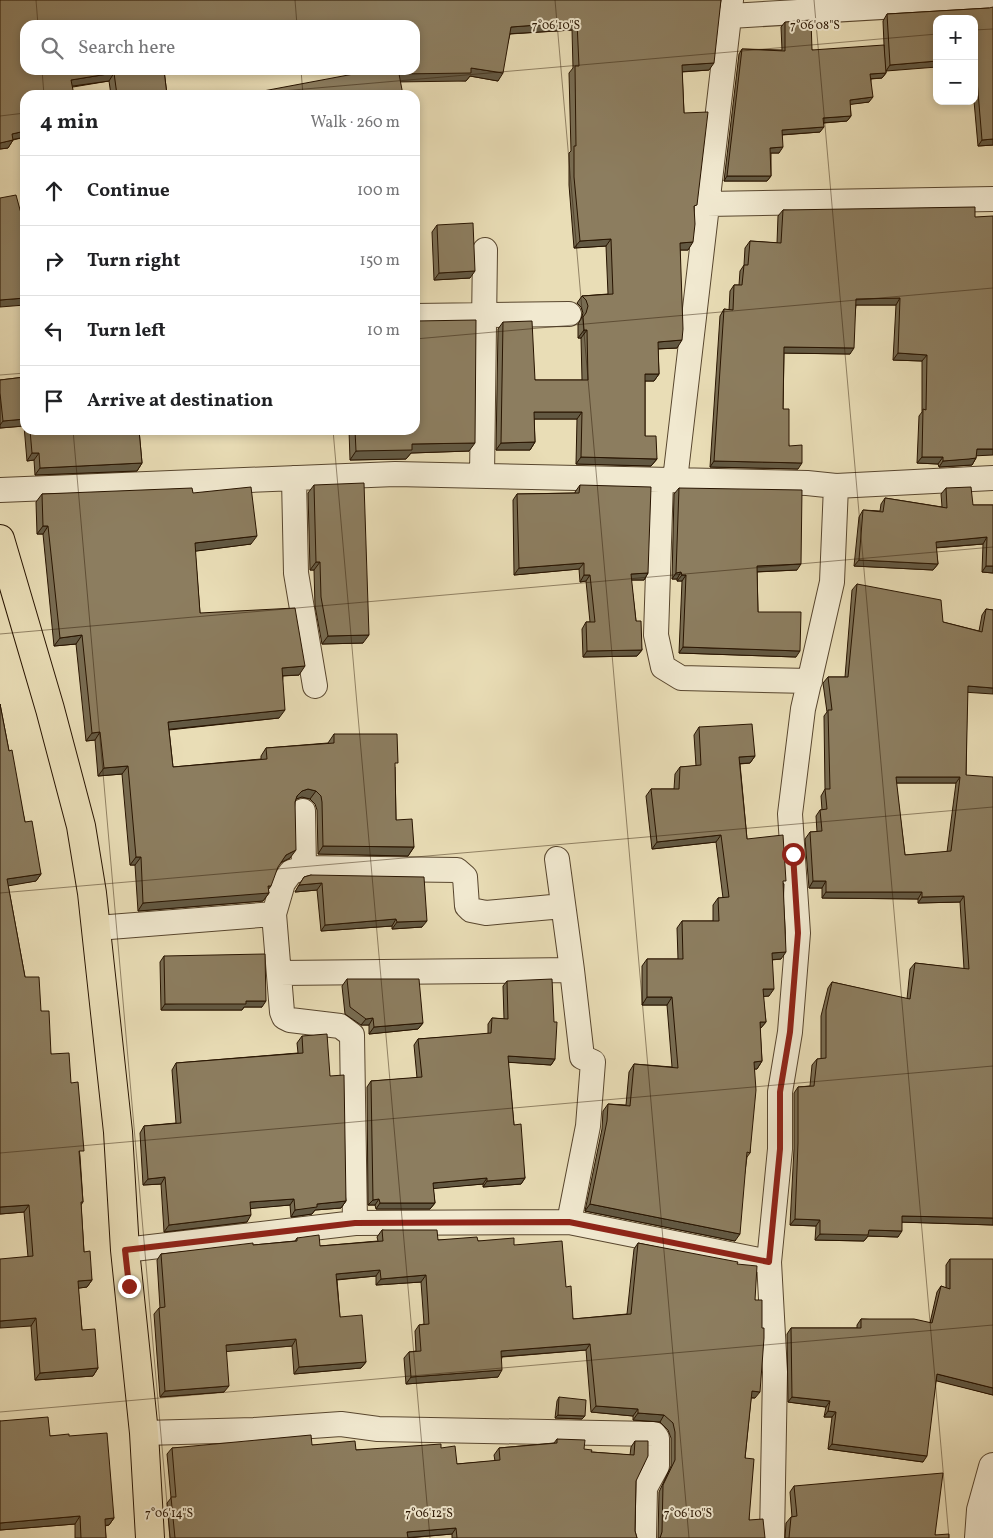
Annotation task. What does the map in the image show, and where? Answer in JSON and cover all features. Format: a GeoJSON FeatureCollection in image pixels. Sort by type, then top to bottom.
{"type":"FeatureCollection","features":[{"type":"Feature","properties":{"kind":"main road"},"geometry":{"type":"LineString","coordinates":[[0,539],[50,709],[81,826],[97,928],[118,1132],[125,1250],[144,1433],[150,1538]]}},
{"type":"Feature","properties":{"kind":"street"},"geometry":{"type":"LineString","coordinates":[[810,680],[681,678],[663,667],[656,635],[668,480],[707,204],[730,8],[983,1]]}},
{"type":"Feature","properties":{"kind":"street"},"geometry":{"type":"LineString","coordinates":[[707,204],[993,199]]}},
{"type":"Feature","properties":{"kind":"street"},"geometry":{"type":"LineString","coordinates":[[482,476],[485,250]]}},
{"type":"Feature","properties":{"kind":"street"},"geometry":{"type":"LineString","coordinates":[[420,316],[569,314]]}},
{"type":"Feature","properties":{"kind":"street"},"geometry":{"type":"LineString","coordinates":[[0,490],[395,474],[808,483],[836,486],[993,478]]}},
{"type":"Feature","properties":{"kind":"street"},"geometry":{"type":"LineString","coordinates":[[294,478],[296,573],[315,686]]}},
{"type":"Feature","properties":{"kind":"street"},"geometry":{"type":"LineString","coordinates":[[772,1538],[774,1372],[769,1262],[780,1149],[780,1092],[790,1032],[798,933],[790,814],[803,709],[832,582],[836,486]]}},
{"type":"Feature","properties":{"kind":"street"},"geometry":{"type":"LineString","coordinates":[[303,811],[304,868]]}},
{"type":"Feature","properties":{"kind":"street"},"geometry":{"type":"LineString","coordinates":[[557,858],[582,1057],[593,1062],[588,1126],[569,1222]]}},
{"type":"Feature","properties":{"kind":"street"},"geometry":{"type":"LineString","coordinates":[[355,1223],[352,1035],[340,1026],[284,1017],[280,1006],[274,914],[283,883],[291,872],[304,868],[457,870],[465,877],[467,906],[476,912],[486,913],[563,906]]}},
{"type":"Feature","properties":{"kind":"street"},"geometry":{"type":"LineString","coordinates":[[97,928],[274,914]]}},
{"type":"Feature","properties":{"kind":"street"},"geometry":{"type":"LineString","coordinates":[[279,973],[572,970]]}},
{"type":"Feature","properties":{"kind":"street"},"geometry":{"type":"LineString","coordinates":[[125,1250],[355,1223],[569,1222],[769,1262]]}},
{"type":"Feature","properties":{"kind":"street"},"geometry":{"type":"LineString","coordinates":[[144,1433],[254,1430],[341,1424],[378,1430],[654,1434],[658,1438],[658,1465],[645,1488],[644,1538]]}},
{"type":"Feature","properties":{"kind":"street"},"geometry":{"type":"LineString","coordinates":[[979,1538],[981,1510],[993,1467]]}},
{"type":"Feature","properties":{"kind":"building"},"geometry":{"type":"Polygon","coordinates":[[[0,0],[721,0],[714,63],[682,65],[684,113],[708,112],[697,205],[694,206],[693,242],[680,243],[682,340],[658,342],[659,374],[645,374],[645,436],[656,436],[657,459],[581,457],[582,412],[534,412],[535,442],[501,443],[503,322],[532,321],[535,380],[588,380],[587,330],[584,330],[583,317],[588,306],[582,296],[613,294],[611,239],[580,241],[574,177],[574,146],[576,146],[575,66],[579,66],[577,22],[511,27],[503,73],[471,68],[471,73],[420,74],[420,20],[20,20],[20,75],[102,75],[71,80],[73,90],[20,90],[20,132],[12,134],[13,140],[0,143],[0,0]]]}},
{"type":"Feature","properties":{"kind":"building"},"geometry":{"type":"Polygon","coordinates":[[[993,7],[993,139],[982,140],[978,92],[978,15],[933,15],[933,61],[890,65],[887,14],[993,7]]]}},
{"type":"Feature","properties":{"kind":"building"},"geometry":{"type":"Polygon","coordinates":[[[811,20],[812,50],[884,45],[886,73],[870,74],[873,97],[850,100],[851,116],[823,118],[824,127],[782,130],[783,147],[770,148],[771,176],[727,176],[742,49],[785,51],[785,22],[811,20]]]}},
{"type":"Feature","properties":{"kind":"building"},"geometry":{"type":"Polygon","coordinates":[[[114,75],[165,75],[166,90],[116,90],[114,75]]]}},
{"type":"Feature","properties":{"kind":"building"},"geometry":{"type":"Polygon","coordinates":[[[348,75],[399,75],[402,90],[269,90],[348,75]]]}},
{"type":"Feature","properties":{"kind":"building"},"geometry":{"type":"Polygon","coordinates":[[[16,195],[20,210],[20,298],[0,300],[0,198],[16,195]]]}},
{"type":"Feature","properties":{"kind":"building"},"geometry":{"type":"Polygon","coordinates":[[[975,207],[975,217],[993,216],[993,449],[977,449],[976,458],[969,459],[943,461],[943,457],[922,457],[923,409],[926,410],[927,355],[898,353],[900,298],[856,299],[854,348],[784,347],[783,409],[789,409],[789,446],[802,445],[802,463],[714,461],[724,309],[733,310],[734,285],[742,285],[744,265],[748,265],[750,241],[781,243],[783,210],[975,207]]]}},
{"type":"Feature","properties":{"kind":"building"},"geometry":{"type":"Polygon","coordinates":[[[473,223],[475,271],[439,273],[437,225],[473,223]]]}},
{"type":"Feature","properties":{"kind":"building"},"geometry":{"type":"Polygon","coordinates":[[[476,320],[475,443],[412,444],[412,450],[356,451],[355,435],[420,435],[420,321],[476,320]]]}},
{"type":"Feature","properties":{"kind":"building"},"geometry":{"type":"Polygon","coordinates":[[[20,378],[20,419],[3,421],[0,380],[20,378]]]}},
{"type":"Feature","properties":{"kind":"building"},"geometry":{"type":"Polygon","coordinates":[[[30,435],[139,435],[142,463],[40,468],[39,453],[32,453],[30,435]]]}},
{"type":"Feature","properties":{"kind":"building"},"geometry":{"type":"Polygon","coordinates":[[[364,483],[369,635],[328,636],[321,597],[320,562],[316,562],[314,485],[364,483]]]}},
{"type":"Feature","properties":{"kind":"building"},"geometry":{"type":"Polygon","coordinates":[[[580,485],[651,487],[648,573],[631,574],[636,621],[641,621],[642,650],[587,651],[586,622],[595,622],[590,575],[584,575],[584,563],[519,568],[517,494],[579,493],[580,485]]]}},
{"type":"Feature","properties":{"kind":"building"},"geometry":{"type":"Polygon","coordinates":[[[251,487],[257,536],[195,543],[200,613],[295,608],[305,666],[282,668],[285,710],[168,722],[173,767],[267,759],[266,748],[334,743],[334,734],[397,734],[398,763],[395,763],[396,820],[412,819],[414,847],[323,846],[321,796],[316,791],[308,789],[302,791],[297,796],[295,802],[296,850],[286,855],[278,867],[271,886],[268,886],[269,893],[143,903],[141,857],[136,857],[128,766],[104,768],[100,732],[92,733],[82,635],[60,638],[48,526],[43,526],[42,494],[192,488],[193,493],[251,487]]]}},
{"type":"Feature","properties":{"kind":"building"},"geometry":{"type":"Polygon","coordinates":[[[971,487],[973,505],[993,505],[993,566],[986,566],[987,537],[936,542],[938,564],[859,560],[863,510],[883,512],[885,498],[947,508],[946,488],[971,487]]]}},
{"type":"Feature","properties":{"kind":"building"},"geometry":{"type":"Polygon","coordinates":[[[679,488],[802,490],[801,564],[757,566],[758,612],[801,612],[800,651],[683,647],[686,575],[682,575],[681,572],[676,573],[679,488]]]}},
{"type":"Feature","properties":{"kind":"building"},"geometry":{"type":"Polygon","coordinates":[[[857,584],[941,600],[943,622],[982,632],[986,609],[993,610],[993,688],[968,686],[966,775],[993,777],[993,1218],[902,1216],[902,1231],[869,1230],[868,1235],[820,1234],[820,1220],[795,1219],[798,1087],[814,1086],[817,1059],[826,1058],[826,1010],[832,982],[910,999],[915,963],[969,969],[964,896],[922,897],[922,892],[826,892],[826,881],[813,881],[810,832],[822,831],[820,810],[827,809],[825,789],[830,789],[828,710],[832,710],[828,677],[848,677],[857,584]],[[896,777],[905,855],[951,851],[960,777],[896,777]]]}},
{"type":"Feature","properties":{"kind":"building"},"geometry":{"type":"Polygon","coordinates":[[[0,704],[9,751],[12,750],[25,822],[32,821],[41,874],[7,879],[25,977],[39,977],[41,1011],[49,1011],[51,1054],[69,1053],[71,1083],[78,1082],[84,1151],[79,1151],[84,1252],[90,1251],[92,1280],[78,1281],[82,1330],[95,1329],[98,1368],[40,1373],[36,1318],[0,1321],[0,1259],[33,1256],[29,1205],[0,1207],[0,704]]]}},
{"type":"Feature","properties":{"kind":"building"},"geometry":{"type":"Polygon","coordinates":[[[752,724],[755,756],[739,757],[747,839],[783,835],[786,881],[783,881],[786,952],[772,953],[774,989],[763,989],[766,1022],[760,1022],[762,1061],[754,1062],[756,1090],[750,1153],[747,1152],[740,1234],[590,1204],[607,1121],[608,1104],[630,1106],[634,1064],[678,1068],[672,997],[647,997],[647,959],[683,959],[682,921],[719,921],[718,898],[729,897],[721,835],[657,842],[651,789],[679,789],[680,767],[701,765],[699,727],[752,724]]]}},
{"type":"Feature","properties":{"kind":"building"},"geometry":{"type":"Polygon","coordinates":[[[311,875],[424,877],[427,921],[397,922],[396,919],[325,925],[322,883],[299,885],[304,877],[311,875]]]}},
{"type":"Feature","properties":{"kind":"building"},"geometry":{"type":"Polygon","coordinates":[[[265,954],[266,1001],[246,1001],[246,1004],[165,1004],[164,956],[265,954]]]}},
{"type":"Feature","properties":{"kind":"building"},"geometry":{"type":"Polygon","coordinates":[[[347,979],[419,979],[423,1023],[374,1027],[373,1018],[366,1019],[350,1007],[347,979]]]}},
{"type":"Feature","properties":{"kind":"building"},"geometry":{"type":"Polygon","coordinates":[[[552,979],[554,1022],[557,1022],[555,1059],[508,1056],[514,1125],[521,1124],[525,1178],[487,1181],[487,1178],[433,1183],[435,1203],[380,1203],[379,1199],[373,1200],[371,1081],[422,1077],[418,1039],[491,1033],[492,1018],[508,1019],[507,981],[552,979]]]}},
{"type":"Feature","properties":{"kind":"building"},"geometry":{"type":"Polygon","coordinates":[[[327,1034],[330,1076],[344,1075],[346,1201],[317,1204],[317,1207],[295,1210],[294,1199],[250,1202],[251,1215],[169,1225],[165,1177],[148,1179],[144,1126],[181,1123],[176,1063],[303,1053],[302,1036],[327,1034]]]}},
{"type":"Feature","properties":{"kind":"building"},"geometry":{"type":"Polygon","coordinates":[[[382,1230],[437,1230],[438,1240],[477,1237],[478,1241],[514,1238],[514,1245],[562,1241],[566,1287],[571,1286],[573,1319],[631,1314],[638,1243],[738,1262],[737,1264],[757,1266],[755,1300],[762,1300],[764,1338],[760,1392],[752,1391],[745,1458],[754,1459],[749,1520],[763,1519],[765,1538],[660,1538],[662,1532],[663,1485],[675,1460],[675,1432],[673,1423],[664,1415],[638,1413],[638,1409],[596,1406],[590,1344],[501,1351],[502,1370],[411,1377],[409,1352],[421,1351],[419,1325],[429,1324],[426,1275],[381,1279],[380,1270],[336,1274],[340,1317],[362,1315],[366,1362],[299,1367],[296,1339],[226,1345],[229,1386],[165,1391],[159,1308],[165,1307],[161,1254],[253,1243],[253,1245],[297,1241],[297,1238],[319,1235],[320,1246],[383,1241],[382,1230]]]}},
{"type":"Feature","properties":{"kind":"building"},"geometry":{"type":"Polygon","coordinates":[[[950,1259],[993,1259],[993,1388],[937,1374],[927,1456],[832,1444],[836,1412],[828,1411],[830,1401],[792,1397],[791,1328],[861,1328],[861,1319],[914,1319],[932,1323],[941,1286],[950,1289],[950,1259]]]}},
{"type":"Feature","properties":{"kind":"building"},"geometry":{"type":"Polygon","coordinates":[[[559,1397],[586,1400],[585,1416],[558,1415],[559,1397]]]}},
{"type":"Feature","properties":{"kind":"building"},"geometry":{"type":"Polygon","coordinates":[[[48,1417],[50,1436],[107,1433],[114,1518],[105,1519],[106,1538],[81,1538],[80,1516],[0,1523],[0,1421],[48,1417]]]}},
{"type":"Feature","properties":{"kind":"building"},"geometry":{"type":"Polygon","coordinates":[[[311,1435],[312,1445],[355,1441],[356,1450],[441,1444],[441,1448],[455,1446],[457,1464],[500,1460],[499,1448],[557,1443],[557,1439],[585,1440],[584,1449],[592,1450],[591,1452],[634,1455],[635,1441],[648,1441],[648,1456],[636,1481],[635,1531],[637,1538],[457,1538],[456,1528],[407,1532],[408,1538],[175,1538],[171,1497],[176,1497],[172,1448],[311,1435]]]}},
{"type":"Feature","properties":{"kind":"building"},"geometry":{"type":"Polygon","coordinates":[[[943,1473],[935,1535],[949,1534],[949,1538],[789,1538],[791,1517],[797,1516],[794,1486],[943,1473]]]}},
{"type":"Feature","properties":{"kind":"route"},"geometry":{"type":"LineString","coordinates":[[129,1286],[125,1250],[355,1223],[569,1222],[769,1262],[780,1149],[780,1092],[790,1032],[798,933],[793,854]]}}]}
